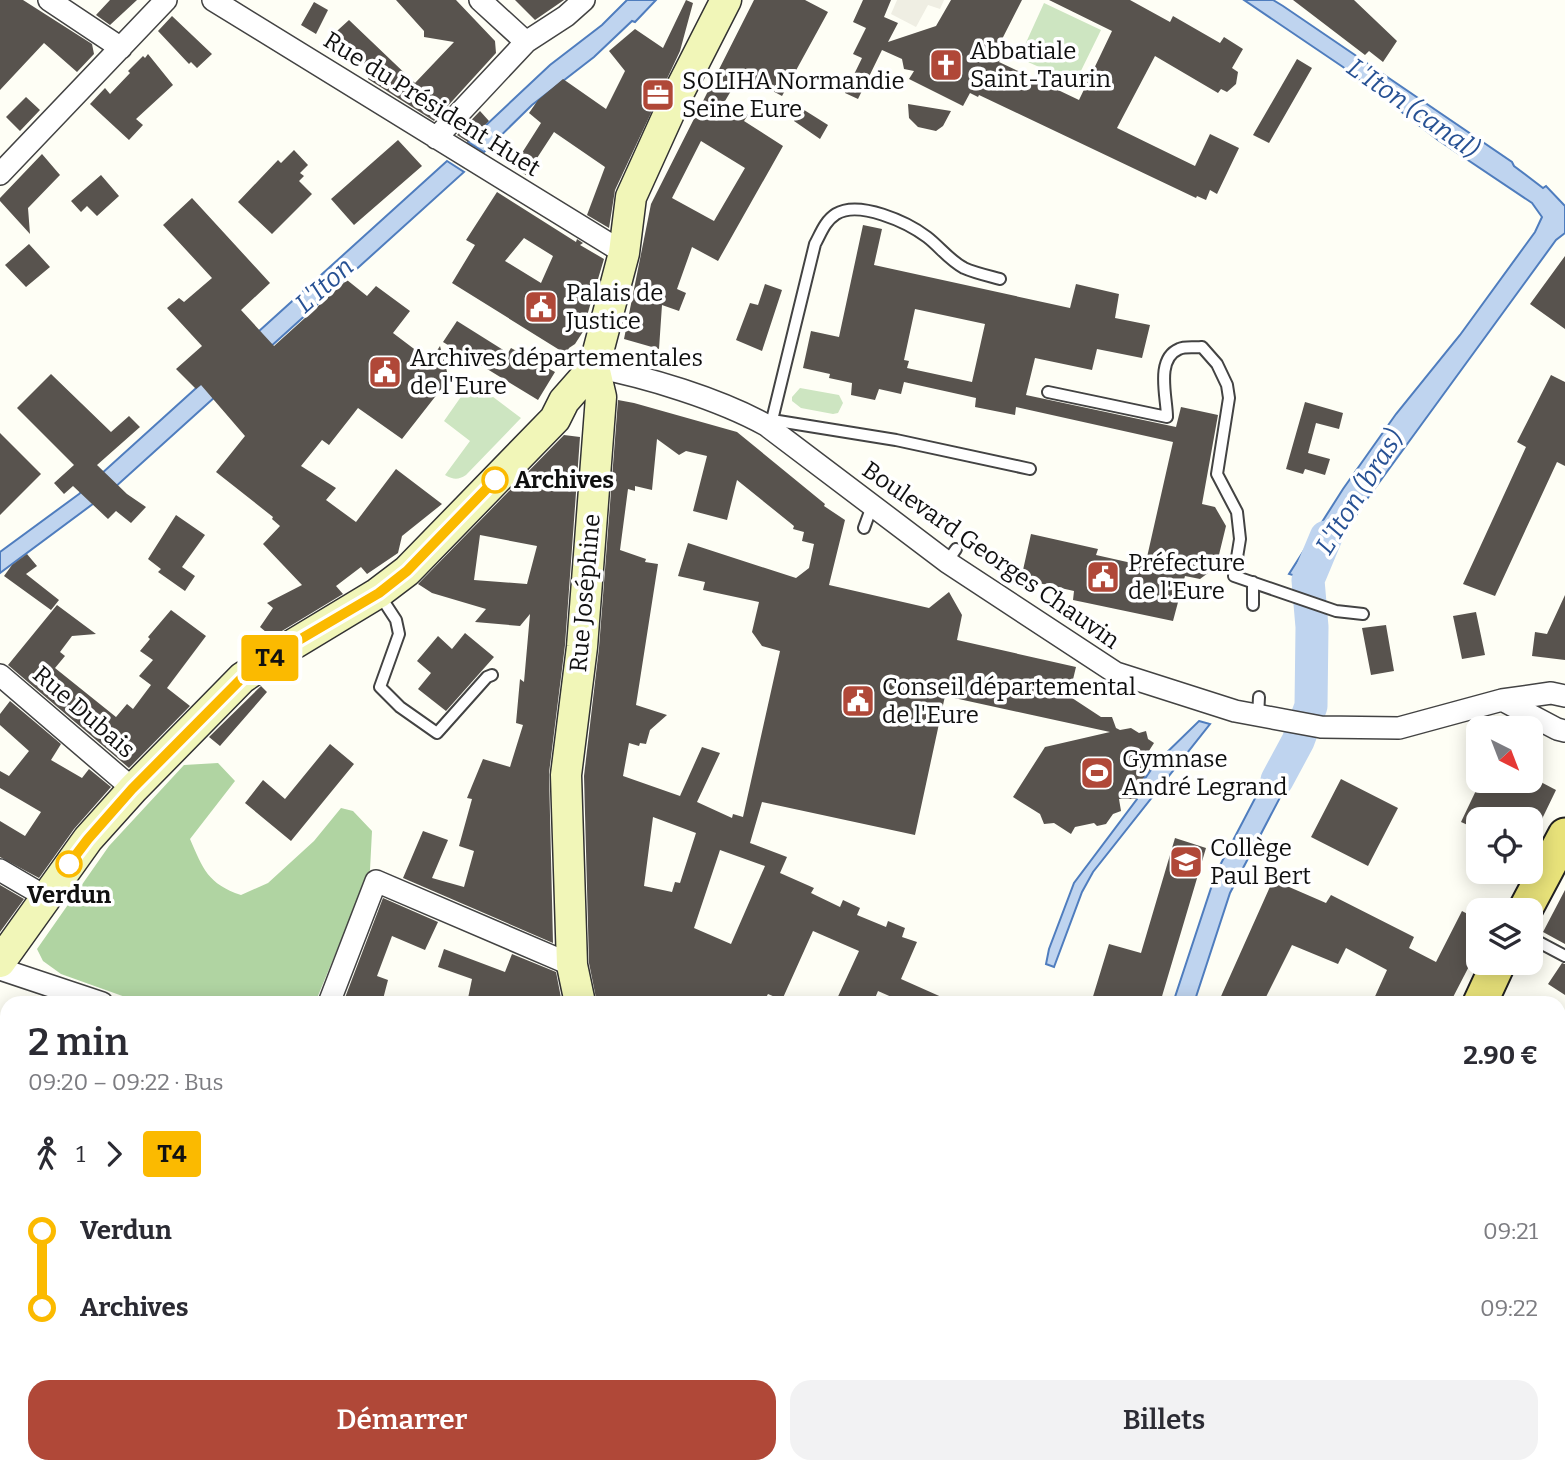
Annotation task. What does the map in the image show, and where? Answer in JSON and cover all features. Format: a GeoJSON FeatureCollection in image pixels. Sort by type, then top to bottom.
{"type":"FeatureCollection","features":[{"type":"Feature","properties":{"kind":"main road","name":"Rue Joséphine"},"geometry":{"type":"LineString","coordinates":[[579,996],[572,965],[566,775],[582,647],[601,397],[594,367],[624,253],[631,197],[675,100],[726,0]]}},
{"type":"Feature","properties":{"kind":"main road"},"geometry":{"type":"LineString","coordinates":[[0,962],[88,839],[132,789],[242,678],[282,650],[379,593],[407,571],[555,419],[564,401],[594,367]]}},
{"type":"Feature","properties":{"kind":"main road"},"geometry":{"type":"LineString","coordinates":[[555,419],[573,414],[585,417],[597,430]]}},
{"type":"Feature","properties":{"kind":"main road"},"geometry":{"type":"LineString","coordinates":[[1532,898],[1558,855]]}},
{"type":"Feature","properties":{"kind":"main road"},"geometry":{"type":"LineString","coordinates":[[1488,996],[1495,975]]}},
{"type":"Feature","properties":{"kind":"street"},"geometry":{"type":"LineString","coordinates":[[49,0],[121,48]]}},
{"type":"Feature","properties":{"kind":"street"},"geometry":{"type":"LineString","coordinates":[[0,174],[166,0]]}},
{"type":"Feature","properties":{"kind":"street","name":"Rue du Président Huet"},"geometry":{"type":"LineString","coordinates":[[213,0],[624,253]]}},
{"type":"Feature","properties":{"kind":"street"},"geometry":{"type":"LineString","coordinates":[[480,0],[526,42]]}},
{"type":"Feature","properties":{"kind":"street"},"geometry":{"type":"LineString","coordinates":[[436,138],[526,42],[566,16],[584,0]]}},
{"type":"Feature","properties":{"kind":"street","name":"Boulevard Georges Chauvin"},"geometry":{"type":"LineString","coordinates":[[594,367],[644,378],[769,423],[872,506],[1116,673],[1258,707],[1279,721],[1321,727],[1399,728],[1502,700],[1551,693],[1565,696]]}},
{"type":"Feature","properties":{"kind":"street","name":"Rue Dubais"},"geometry":{"type":"LineString","coordinates":[[0,675],[132,789]]}},
{"type":"Feature","properties":{"kind":"street"},"geometry":{"type":"LineString","coordinates":[[1502,700],[1562,735]]}},
{"type":"Feature","properties":{"kind":"street"},"geometry":{"type":"LineString","coordinates":[[0,870],[46,897]]}},
{"type":"Feature","properties":{"kind":"street"},"geometry":{"type":"LineString","coordinates":[[332,996],[376,881],[572,965]]}},
{"type":"Feature","properties":{"kind":"street"},"geometry":{"type":"LineString","coordinates":[[0,969],[81,996]]}},
{"type":"Feature","properties":{"kind":"lane"},"geometry":{"type":"LineString","coordinates":[[1000,279],[965,268],[946,256],[928,238],[898,221],[865,210],[851,209],[837,214],[824,225],[815,244],[769,423],[896,440],[1030,469]]}},
{"type":"Feature","properties":{"kind":"lane"},"geometry":{"type":"LineString","coordinates":[[1048,392],[1167,417],[1164,374],[1169,357],[1180,348],[1202,347],[1217,364],[1227,385],[1229,398],[1217,474],[1237,512],[1240,539],[1234,576],[1336,611],[1363,614]]}},
{"type":"Feature","properties":{"kind":"lane"},"geometry":{"type":"LineString","coordinates":[[864,528],[872,506]]}},
{"type":"Feature","properties":{"kind":"lane"},"geometry":{"type":"LineString","coordinates":[[1253,582],[1253,605]]}},
{"type":"Feature","properties":{"kind":"lane"},"geometry":{"type":"LineString","coordinates":[[379,593],[396,620],[398,634],[380,687],[400,707],[437,733],[487,677],[492,675]]}},
{"type":"Feature","properties":{"kind":"lane"},"geometry":{"type":"LineString","coordinates":[[1543,944],[1565,956]]}},
{"type":"Feature","properties":{"kind":"green space"},"geometry":{"type":"Polygon","coordinates":[[[1044,3],[1101,30],[1075,83],[1019,58],[1044,3]]]}},
{"type":"Feature","properties":{"kind":"green space"},"geometry":{"type":"Polygon","coordinates":[[[472,381],[521,418],[466,475],[453,479],[445,475],[470,441],[444,421],[472,381]]]}},
{"type":"Feature","properties":{"kind":"green space"},"geometry":{"type":"Polygon","coordinates":[[[800,388],[839,395],[843,403],[838,413],[833,414],[801,408],[792,401],[800,388]]]}},
{"type":"Feature","properties":{"kind":"green space"},"geometry":{"type":"Polygon","coordinates":[[[218,763],[235,781],[190,839],[208,874],[221,886],[241,895],[268,883],[314,841],[341,808],[353,811],[372,831],[370,870],[318,996],[122,996],[61,974],[43,961],[37,949],[109,846],[184,765],[218,763]]]}},
{"type":"Feature","properties":{"kind":"shaded area"},"geometry":{"type":"Polygon","coordinates":[[[897,0],[944,0],[940,9],[928,5],[916,27],[891,14],[897,0]]]}},
{"type":"Feature","properties":{"kind":"water"},"geometry":{"type":"Polygon","coordinates":[[[627,0],[656,0],[594,57],[532,105],[484,152],[468,142],[550,65],[602,25],[627,0]]]}},
{"type":"Feature","properties":{"kind":"water","name":"L'Iton (canal)"},"geometry":{"type":"Polygon","coordinates":[[[1244,0],[1273,0],[1283,6],[1512,162],[1543,188],[1546,186],[1565,206],[1565,233],[1556,240],[1362,506],[1329,558],[1321,583],[1289,574],[1343,489],[1396,414],[1460,335],[1535,232],[1542,217],[1532,203],[1438,140],[1343,67],[1244,0]]]}},
{"type":"Feature","properties":{"kind":"water","name":"L'Iton"},"geometry":{"type":"Polygon","coordinates":[[[447,161],[464,172],[113,489],[0,573],[0,552],[79,494],[447,161]]]}},
{"type":"Feature","properties":{"kind":"water"},"geometry":{"type":"Polygon","coordinates":[[[1303,625],[1323,631],[1322,691],[1325,707],[1297,704],[1304,672],[1303,625]]]}},
{"type":"Feature","properties":{"kind":"water"},"geometry":{"type":"Polygon","coordinates":[[[1199,721],[1210,724],[1093,872],[1082,892],[1054,967],[1046,964],[1074,883],[1137,799],[1133,790],[1141,778],[1146,777],[1155,764],[1199,721]]]}},
{"type":"Feature","properties":{"kind":"water"},"geometry":{"type":"Polygon","coordinates":[[[1286,739],[1309,742],[1230,893],[1196,996],[1175,996],[1216,873],[1286,739]]]}},
{"type":"Feature","properties":{"kind":"building"},"geometry":{"type":"Polygon","coordinates":[[[0,0],[23,0],[92,44],[94,54],[77,72],[44,43],[0,90],[0,0]]]}},
{"type":"Feature","properties":{"kind":"building"},"geometry":{"type":"Polygon","coordinates":[[[110,0],[137,0],[110,25],[96,15],[110,0]]]}},
{"type":"Feature","properties":{"kind":"building"},"geometry":{"type":"Polygon","coordinates":[[[396,0],[456,0],[495,41],[496,53],[434,121],[368,79],[374,69],[326,41],[349,20],[415,83],[454,42],[424,37],[424,31],[396,0]]]}},
{"type":"Feature","properties":{"kind":"building"},"geometry":{"type":"Polygon","coordinates":[[[515,0],[564,0],[535,20],[515,0]]]}},
{"type":"Feature","properties":{"kind":"building"},"geometry":{"type":"Polygon","coordinates":[[[686,0],[693,3],[680,51],[615,190],[609,228],[587,215],[605,167],[554,132],[526,175],[513,167],[541,123],[529,113],[538,100],[563,79],[606,109],[625,71],[609,51],[635,29],[663,48],[686,0]]]}},
{"type":"Feature","properties":{"kind":"building"},"geometry":{"type":"Polygon","coordinates":[[[754,0],[805,0],[828,12],[782,96],[741,74],[725,101],[748,115],[744,121],[783,146],[718,261],[692,247],[677,289],[686,293],[679,311],[662,305],[659,349],[624,339],[651,204],[754,0]],[[701,141],[672,198],[714,221],[745,168],[701,141]]]}},
{"type":"Feature","properties":{"kind":"building"},"geometry":{"type":"Polygon","coordinates":[[[863,0],[891,0],[884,17],[898,23],[888,42],[936,26],[951,0],[1022,0],[997,49],[1004,53],[999,62],[1079,100],[1112,31],[1049,0],[1130,0],[1170,22],[1173,16],[1220,43],[1224,37],[1243,49],[1232,68],[1238,72],[1236,84],[1227,92],[1221,89],[1218,93],[1155,56],[1117,128],[1195,166],[1210,134],[1239,148],[1217,194],[1210,190],[1206,200],[1197,196],[1196,198],[979,95],[978,97],[970,93],[963,106],[909,79],[914,71],[904,69],[902,59],[882,50],[858,99],[845,93],[862,58],[853,54],[866,28],[853,22],[863,0]]]}},
{"type":"Feature","properties":{"kind":"building"},"geometry":{"type":"Polygon","coordinates":[[[1293,0],[1354,0],[1397,41],[1383,62],[1369,51],[1365,55],[1293,0]]]}},
{"type":"Feature","properties":{"kind":"building"},"geometry":{"type":"Polygon","coordinates":[[[314,2],[328,10],[316,34],[301,25],[314,2]]]}},
{"type":"Feature","properties":{"kind":"building"},"geometry":{"type":"Polygon","coordinates":[[[172,16],[212,54],[197,68],[191,62],[189,64],[158,31],[172,16]]]}},
{"type":"Feature","properties":{"kind":"building"},"geometry":{"type":"Polygon","coordinates":[[[148,54],[173,85],[136,119],[143,125],[129,140],[90,104],[105,88],[110,94],[130,73],[128,71],[148,54]]]}},
{"type":"Feature","properties":{"kind":"building"},"geometry":{"type":"Polygon","coordinates":[[[1297,59],[1312,68],[1269,143],[1253,135],[1297,59]]]}},
{"type":"Feature","properties":{"kind":"building"},"geometry":{"type":"Polygon","coordinates":[[[26,97],[40,110],[20,131],[6,117],[26,97]]]}},
{"type":"Feature","properties":{"kind":"building"},"geometry":{"type":"Polygon","coordinates":[[[908,104],[951,111],[943,126],[936,131],[918,127],[909,118],[908,104]]]}},
{"type":"Feature","properties":{"kind":"building"},"geometry":{"type":"Polygon","coordinates":[[[801,108],[828,125],[820,139],[794,121],[801,108]]]}},
{"type":"Feature","properties":{"kind":"building"},"geometry":{"type":"Polygon","coordinates":[[[480,111],[489,121],[468,142],[457,135],[480,111]]]}},
{"type":"Feature","properties":{"kind":"building"},"geometry":{"type":"Polygon","coordinates":[[[398,140],[422,166],[354,225],[331,199],[398,140]]]}},
{"type":"Feature","properties":{"kind":"building"},"geometry":{"type":"Polygon","coordinates":[[[294,150],[308,165],[300,173],[304,176],[299,181],[312,194],[272,234],[238,202],[278,160],[281,163],[294,150]]]}},
{"type":"Feature","properties":{"kind":"building"},"geometry":{"type":"Polygon","coordinates":[[[42,154],[60,175],[28,208],[30,234],[0,198],[42,154]]]}},
{"type":"Feature","properties":{"kind":"building"},"geometry":{"type":"Polygon","coordinates":[[[101,175],[119,196],[97,216],[87,206],[81,212],[71,201],[101,175]]]}},
{"type":"Feature","properties":{"kind":"building","name":"Palais de Justice"},"geometry":{"type":"Polygon","coordinates":[[[497,192],[576,242],[577,239],[583,243],[580,245],[604,259],[586,327],[566,354],[452,283],[475,245],[466,240],[497,192]],[[524,238],[505,261],[541,283],[553,256],[524,238]]]}},
{"type":"Feature","properties":{"kind":"building"},"geometry":{"type":"Polygon","coordinates":[[[192,198],[270,283],[241,310],[274,346],[347,280],[367,296],[376,286],[410,311],[393,333],[430,361],[440,346],[449,379],[402,439],[358,408],[329,445],[322,440],[301,466],[336,488],[326,500],[356,522],[396,469],[442,504],[402,536],[398,553],[367,574],[361,567],[336,586],[343,594],[272,637],[260,627],[273,608],[267,603],[302,585],[263,544],[280,526],[273,517],[216,472],[245,436],[201,385],[196,389],[176,369],[202,346],[167,308],[179,298],[184,302],[212,278],[163,225],[192,198]]]}},
{"type":"Feature","properties":{"kind":"building"},"geometry":{"type":"Polygon","coordinates":[[[863,225],[882,229],[874,265],[1070,308],[1076,284],[1119,294],[1115,318],[1150,325],[1142,358],[1097,349],[1092,370],[1035,358],[1026,395],[1176,427],[1181,407],[1218,415],[1202,504],[1215,507],[1226,526],[1216,567],[1200,579],[1185,576],[1173,621],[1073,600],[1074,591],[1021,579],[1031,534],[1098,549],[1096,555],[1145,566],[1173,442],[1016,407],[1015,415],[975,407],[976,398],[904,382],[901,394],[879,389],[875,400],[851,395],[852,383],[829,378],[830,374],[803,368],[811,331],[839,337],[863,225]],[[915,309],[904,360],[909,361],[907,368],[972,382],[985,324],[915,309]]]}},
{"type":"Feature","properties":{"kind":"building"},"geometry":{"type":"Polygon","coordinates":[[[29,244],[50,267],[26,287],[5,265],[29,244]]]}},
{"type":"Feature","properties":{"kind":"building"},"geometry":{"type":"Polygon","coordinates":[[[1565,256],[1565,329],[1530,304],[1565,256]]]}},
{"type":"Feature","properties":{"kind":"building"},"geometry":{"type":"Polygon","coordinates":[[[765,284],[782,290],[762,351],[736,340],[750,303],[758,305],[765,284]]]}},
{"type":"Feature","properties":{"kind":"building"},"geometry":{"type":"Polygon","coordinates":[[[457,321],[508,353],[511,348],[555,372],[538,400],[443,342],[457,321]]]}},
{"type":"Feature","properties":{"kind":"building"},"geometry":{"type":"Polygon","coordinates":[[[51,374],[111,432],[129,416],[140,427],[97,465],[127,494],[146,507],[131,523],[116,511],[108,519],[73,486],[64,494],[54,483],[74,465],[17,408],[51,374]]]}},
{"type":"Feature","properties":{"kind":"building"},"geometry":{"type":"Polygon","coordinates":[[[1551,375],[1565,382],[1565,466],[1557,462],[1495,596],[1463,584],[1526,447],[1517,442],[1551,375]]]}},
{"type":"Feature","properties":{"kind":"building"},"geometry":{"type":"Polygon","coordinates":[[[618,400],[737,432],[825,504],[824,506],[845,520],[829,585],[929,608],[949,592],[962,615],[957,640],[1076,667],[1069,696],[1101,717],[1112,717],[1116,728],[1120,730],[1131,728],[1139,733],[1146,731],[1148,739],[1154,743],[1145,757],[1155,764],[1133,790],[1137,799],[1119,799],[1121,811],[1113,814],[1106,824],[1097,826],[1094,823],[1075,827],[1071,834],[1054,823],[1044,824],[1040,814],[1013,797],[1045,747],[1110,732],[945,696],[915,835],[762,802],[750,843],[787,857],[780,873],[814,888],[811,893],[840,907],[843,900],[860,908],[857,915],[886,927],[888,921],[905,928],[902,937],[917,942],[901,979],[939,996],[889,996],[878,991],[876,996],[838,996],[859,951],[813,931],[784,996],[596,996],[589,963],[584,776],[599,648],[618,400]],[[657,439],[652,490],[635,486],[635,491],[628,489],[620,550],[646,559],[645,562],[658,564],[636,705],[667,715],[650,730],[646,744],[640,743],[639,746],[629,743],[623,776],[680,796],[702,747],[720,753],[697,802],[732,818],[733,814],[743,817],[780,651],[762,646],[752,632],[759,602],[703,590],[705,582],[678,576],[688,543],[796,578],[809,568],[814,544],[802,541],[804,532],[793,529],[794,526],[737,480],[727,520],[693,511],[707,456],[686,451],[679,455],[657,439]],[[653,817],[644,886],[672,892],[675,882],[680,883],[696,833],[653,817]],[[720,850],[694,928],[731,944],[765,866],[720,850]]]}},
{"type":"Feature","properties":{"kind":"building"},"geometry":{"type":"Polygon","coordinates":[[[1305,402],[1343,413],[1339,429],[1316,423],[1308,453],[1330,459],[1325,475],[1305,469],[1303,474],[1286,469],[1305,402]]]}},
{"type":"Feature","properties":{"kind":"building"},"geometry":{"type":"Polygon","coordinates":[[[0,433],[41,474],[0,515],[0,433]]]}},
{"type":"Feature","properties":{"kind":"building"},"geometry":{"type":"Polygon","coordinates":[[[564,435],[580,437],[565,645],[549,773],[553,943],[403,878],[423,831],[448,840],[432,878],[464,887],[474,851],[459,846],[472,799],[467,798],[483,759],[510,767],[523,725],[516,723],[520,679],[524,682],[530,614],[520,626],[475,622],[486,609],[432,593],[418,584],[564,435]],[[480,535],[474,580],[527,584],[537,546],[480,535]]]}},
{"type":"Feature","properties":{"kind":"building"},"geometry":{"type":"Polygon","coordinates":[[[176,515],[205,535],[182,567],[195,576],[185,591],[158,572],[161,569],[148,559],[176,515]]]}},
{"type":"Feature","properties":{"kind":"building"},"geometry":{"type":"Polygon","coordinates":[[[27,554],[37,566],[26,574],[59,600],[51,610],[4,576],[12,565],[27,554]]]}},
{"type":"Feature","properties":{"kind":"building"},"geometry":{"type":"Polygon","coordinates":[[[1565,595],[1565,660],[1532,656],[1535,632],[1547,634],[1565,595]]]}},
{"type":"Feature","properties":{"kind":"building"},"geometry":{"type":"Polygon","coordinates":[[[57,605],[96,634],[72,636],[60,652],[65,656],[55,668],[116,717],[127,704],[133,709],[151,685],[139,676],[153,660],[140,651],[171,610],[206,636],[167,688],[190,706],[129,768],[8,665],[57,605]]]}},
{"type":"Feature","properties":{"kind":"building"},"geometry":{"type":"Polygon","coordinates":[[[1476,612],[1485,655],[1462,659],[1453,616],[1476,612]]]}},
{"type":"Feature","properties":{"kind":"building"},"geometry":{"type":"Polygon","coordinates":[[[1386,625],[1394,671],[1371,675],[1362,628],[1386,625]]]}},
{"type":"Feature","properties":{"kind":"building"},"geometry":{"type":"Polygon","coordinates":[[[465,633],[494,657],[446,711],[418,689],[431,673],[417,661],[438,636],[452,649],[465,633]]]}},
{"type":"Feature","properties":{"kind":"building"},"geometry":{"type":"Polygon","coordinates":[[[261,686],[267,692],[220,746],[209,737],[261,686]]]}},
{"type":"Feature","properties":{"kind":"building"},"geometry":{"type":"Polygon","coordinates":[[[10,701],[61,744],[51,760],[82,778],[89,769],[111,787],[74,829],[39,878],[0,857],[0,821],[25,836],[41,812],[0,788],[0,771],[9,776],[29,751],[0,725],[0,714],[10,701]]]}},
{"type":"Feature","properties":{"kind":"building"},"geometry":{"type":"Polygon","coordinates":[[[330,744],[354,764],[291,841],[245,803],[263,780],[285,799],[330,744]]]}},
{"type":"Feature","properties":{"kind":"building"},"geometry":{"type":"Polygon","coordinates":[[[1341,779],[1398,808],[1368,866],[1311,837],[1341,779]]]}},
{"type":"Feature","properties":{"kind":"building"},"geometry":{"type":"Polygon","coordinates":[[[1544,784],[1556,790],[1543,817],[1543,807],[1468,807],[1475,793],[1544,793],[1544,784]]]}},
{"type":"Feature","properties":{"kind":"building"},"geometry":{"type":"Polygon","coordinates":[[[1466,812],[1466,824],[1461,822],[1466,812]]]}},
{"type":"Feature","properties":{"kind":"building"},"geometry":{"type":"Polygon","coordinates":[[[1175,838],[1206,848],[1162,996],[1093,996],[1109,944],[1141,953],[1175,838]]]}},
{"type":"Feature","properties":{"kind":"building"},"geometry":{"type":"Polygon","coordinates":[[[1273,880],[1326,903],[1331,895],[1414,937],[1409,948],[1436,962],[1462,911],[1466,913],[1466,972],[1454,996],[1375,996],[1387,970],[1346,948],[1338,964],[1292,945],[1266,996],[1221,996],[1273,880]]]}},
{"type":"Feature","properties":{"kind":"building"},"geometry":{"type":"Polygon","coordinates":[[[0,885],[24,899],[0,932],[0,885]]]}},
{"type":"Feature","properties":{"kind":"building"},"geometry":{"type":"Polygon","coordinates":[[[1565,890],[1565,944],[1543,932],[1565,890]]]}},
{"type":"Feature","properties":{"kind":"building"},"geometry":{"type":"Polygon","coordinates":[[[383,898],[438,922],[425,950],[392,936],[377,976],[388,980],[384,996],[346,996],[383,898]]]}},
{"type":"Feature","properties":{"kind":"building"},"geometry":{"type":"Polygon","coordinates":[[[444,949],[505,972],[512,954],[556,972],[561,996],[468,996],[472,979],[438,967],[444,949]]]}},
{"type":"Feature","properties":{"kind":"building"},"geometry":{"type":"Polygon","coordinates":[[[1562,963],[1565,964],[1565,995],[1548,984],[1562,963]]]}},
{"type":"Feature","properties":{"kind":"waterway","name":"L'Iton (bras)"},"geometry":{"type":"LineString","coordinates":[[1277,780],[1298,741],[1311,706],[1312,627],[1308,580],[1326,537]]}},
{"type":"Feature","properties":{"kind":"bus line","name":"T4"},"geometry":{"type":"LineString","coordinates":[[69,864],[132,789],[242,678],[282,650],[379,593],[407,571],[495,480]]}},
{"type":"Feature","properties":{"kind":"place","name":"Abbatiale Saint-Taurin"},"geometry":{"type":"Point","coordinates":[946,65]}},
{"type":"Feature","properties":{"kind":"place","name":"SOLIHA Normandie Seine Eure"},"geometry":{"type":"Point","coordinates":[658,95]}},
{"type":"Feature","properties":{"kind":"place","name":"Palais de Justice"},"geometry":{"type":"Point","coordinates":[541,307]}},
{"type":"Feature","properties":{"kind":"place","name":"Archives départementales de l'Eure"},"geometry":{"type":"Point","coordinates":[385,372]}},
{"type":"Feature","properties":{"kind":"place","name":"Archives"},"geometry":{"type":"Point","coordinates":[495,480]}},
{"type":"Feature","properties":{"kind":"place","name":"Préfecture de l'Eure"},"geometry":{"type":"Point","coordinates":[1103,577]}},
{"type":"Feature","properties":{"kind":"place","name":"Conseil départemental de l'Eure"},"geometry":{"type":"Point","coordinates":[858,701]}},
{"type":"Feature","properties":{"kind":"place","name":"Gymnase André Legrand"},"geometry":{"type":"Point","coordinates":[1097,773]}},
{"type":"Feature","properties":{"kind":"place","name":"Collège Paul Bert"},"geometry":{"type":"Point","coordinates":[1186,862]}},
{"type":"Feature","properties":{"kind":"place","name":"Verdun"},"geometry":{"type":"Point","coordinates":[69,864]}}]}
